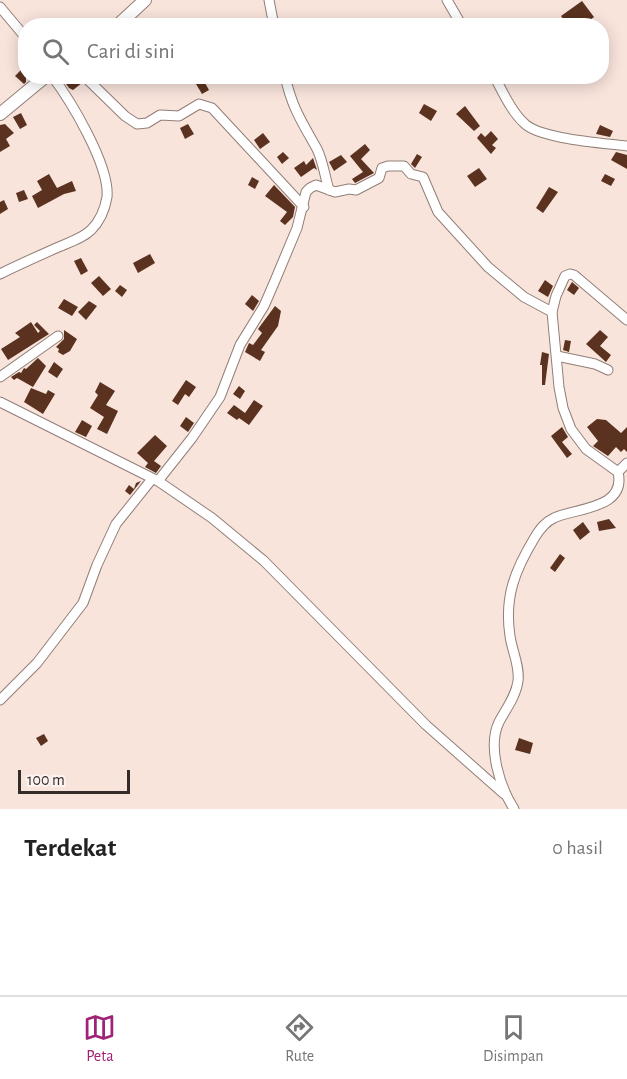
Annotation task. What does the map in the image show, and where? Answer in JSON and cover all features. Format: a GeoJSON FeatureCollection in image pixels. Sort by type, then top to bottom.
{"type":"FeatureCollection","features":[{"type":"Feature","properties":{"kind":"street"},"geometry":{"type":"LineString","coordinates":[[126,18],[145,0]]}},
{"type":"Feature","properties":{"kind":"street"},"geometry":{"type":"LineString","coordinates":[[269,0],[272,18]]}},
{"type":"Feature","properties":{"kind":"street"},"geometry":{"type":"LineString","coordinates":[[447,0],[457,18]]}},
{"type":"Feature","properties":{"kind":"street"},"geometry":{"type":"LineString","coordinates":[[0,7],[18,28]]}},
{"type":"Feature","properties":{"kind":"street"},"geometry":{"type":"LineString","coordinates":[[0,114],[36,84]]}},
{"type":"Feature","properties":{"kind":"street"},"geometry":{"type":"LineString","coordinates":[[0,274],[85,235],[98,223],[103,211],[107,197],[103,175],[84,126],[58,84]]}},
{"type":"Feature","properties":{"kind":"street"},"geometry":{"type":"LineString","coordinates":[[92,84],[125,116],[137,124],[147,123],[160,115],[179,116],[199,104],[212,108],[304,207]]}},
{"type":"Feature","properties":{"kind":"street"},"geometry":{"type":"LineString","coordinates":[[287,84],[295,110],[318,151],[329,190]]}},
{"type":"Feature","properties":{"kind":"street"},"geometry":{"type":"LineString","coordinates":[[499,84],[516,115],[534,130],[547,135],[627,146]]}},
{"type":"Feature","properties":{"kind":"street"},"geometry":{"type":"LineString","coordinates":[[0,700],[37,663],[83,603],[116,524],[192,438],[220,397],[240,345],[264,306],[297,228],[306,192],[313,186],[335,192],[356,190],[379,178],[382,168],[404,166],[411,174],[423,177],[438,212],[488,267],[524,297],[552,312]]}},
{"type":"Feature","properties":{"kind":"street"},"geometry":{"type":"LineString","coordinates":[[504,794],[496,768],[496,732],[518,681],[516,659],[510,638],[508,597],[524,558],[541,528],[554,517],[597,508],[620,496],[623,490],[618,472],[592,456],[568,424],[559,387],[552,312],[561,283],[566,275],[570,274],[627,320]]}},
{"type":"Feature","properties":{"kind":"street"},"geometry":{"type":"LineString","coordinates":[[0,377],[58,336]]}},
{"type":"Feature","properties":{"kind":"street"},"geometry":{"type":"LineString","coordinates":[[557,356],[595,364],[608,370]]}},
{"type":"Feature","properties":{"kind":"street"},"geometry":{"type":"LineString","coordinates":[[0,402],[155,480],[243,542],[426,725],[504,794],[514,809]]}},
{"type":"Feature","properties":{"kind":"street"},"geometry":{"type":"LineString","coordinates":[[618,472],[627,463]]}},
{"type":"Feature","properties":{"kind":"building"},"geometry":{"type":"Polygon","coordinates":[[[582,1],[594,17],[562,18],[561,16],[582,1]]]}},
{"type":"Feature","properties":{"kind":"building"},"geometry":{"type":"Polygon","coordinates":[[[66,84],[81,84],[73,90],[66,84]]]}},
{"type":"Feature","properties":{"kind":"building"},"geometry":{"type":"Polygon","coordinates":[[[196,84],[206,84],[209,90],[202,94],[196,84]]]}},
{"type":"Feature","properties":{"kind":"building"},"geometry":{"type":"Polygon","coordinates":[[[424,104],[437,111],[431,121],[419,113],[424,104]]]}},
{"type":"Feature","properties":{"kind":"building"},"geometry":{"type":"Polygon","coordinates":[[[465,106],[480,126],[474,131],[456,114],[465,106]]]}},
{"type":"Feature","properties":{"kind":"building"},"geometry":{"type":"Polygon","coordinates":[[[21,113],[27,125],[20,129],[13,117],[21,113]]]}},
{"type":"Feature","properties":{"kind":"building"},"geometry":{"type":"Polygon","coordinates":[[[5,124],[14,133],[6,139],[10,146],[0,152],[0,125],[5,124]]]}},
{"type":"Feature","properties":{"kind":"building"},"geometry":{"type":"Polygon","coordinates":[[[188,124],[194,134],[185,139],[180,128],[188,124]]]}},
{"type":"Feature","properties":{"kind":"building"},"geometry":{"type":"Polygon","coordinates":[[[600,125],[613,131],[610,137],[596,134],[600,125]]]}},
{"type":"Feature","properties":{"kind":"building"},"geometry":{"type":"Polygon","coordinates":[[[491,131],[498,139],[492,145],[496,148],[491,154],[477,138],[481,133],[485,137],[491,131]]]}},
{"type":"Feature","properties":{"kind":"building"},"geometry":{"type":"Polygon","coordinates":[[[263,133],[270,142],[260,149],[254,140],[263,133]]]}},
{"type":"Feature","properties":{"kind":"building"},"geometry":{"type":"Polygon","coordinates":[[[365,144],[370,150],[361,159],[374,173],[355,183],[352,179],[363,172],[350,156],[365,144]]]}},
{"type":"Feature","properties":{"kind":"building"},"geometry":{"type":"Polygon","coordinates":[[[283,152],[289,158],[282,164],[277,157],[283,152]]]}},
{"type":"Feature","properties":{"kind":"building"},"geometry":{"type":"Polygon","coordinates":[[[616,152],[627,155],[627,169],[611,160],[616,152]]]}},
{"type":"Feature","properties":{"kind":"building"},"geometry":{"type":"Polygon","coordinates":[[[417,154],[422,157],[415,168],[411,164],[417,154]]]}},
{"type":"Feature","properties":{"kind":"building"},"geometry":{"type":"Polygon","coordinates":[[[341,155],[347,162],[334,171],[329,162],[341,155]]]}},
{"type":"Feature","properties":{"kind":"building"},"geometry":{"type":"Polygon","coordinates":[[[313,158],[317,170],[314,168],[301,177],[294,168],[304,161],[306,165],[313,158]]]}},
{"type":"Feature","properties":{"kind":"building"},"geometry":{"type":"Polygon","coordinates":[[[479,168],[487,179],[475,187],[467,176],[479,168]]]}},
{"type":"Feature","properties":{"kind":"building"},"geometry":{"type":"Polygon","coordinates":[[[49,174],[57,188],[72,181],[76,191],[64,194],[38,208],[32,196],[42,190],[37,181],[49,174]]]}},
{"type":"Feature","properties":{"kind":"building"},"geometry":{"type":"Polygon","coordinates":[[[605,174],[615,179],[611,186],[601,181],[605,174]]]}},
{"type":"Feature","properties":{"kind":"building"},"geometry":{"type":"Polygon","coordinates":[[[252,177],[259,181],[255,189],[248,185],[252,177]]]}},
{"type":"Feature","properties":{"kind":"building"},"geometry":{"type":"Polygon","coordinates":[[[274,185],[295,207],[293,217],[285,225],[280,221],[287,212],[265,196],[274,185]]]}},
{"type":"Feature","properties":{"kind":"building"},"geometry":{"type":"Polygon","coordinates":[[[549,187],[558,192],[543,213],[536,208],[549,187]]]}},
{"type":"Feature","properties":{"kind":"building"},"geometry":{"type":"Polygon","coordinates":[[[24,190],[28,199],[19,202],[16,193],[24,190]]]}},
{"type":"Feature","properties":{"kind":"building"},"geometry":{"type":"Polygon","coordinates":[[[4,200],[8,209],[0,214],[0,202],[4,200]]]}},
{"type":"Feature","properties":{"kind":"building"},"geometry":{"type":"Polygon","coordinates":[[[150,254],[155,263],[138,273],[133,263],[150,254]]]}},
{"type":"Feature","properties":{"kind":"building"},"geometry":{"type":"Polygon","coordinates":[[[81,258],[88,271],[81,275],[74,261],[81,258]]]}},
{"type":"Feature","properties":{"kind":"building"},"geometry":{"type":"Polygon","coordinates":[[[99,276],[111,289],[103,296],[91,283],[99,276]]]}},
{"type":"Feature","properties":{"kind":"building"},"geometry":{"type":"Polygon","coordinates":[[[545,280],[553,286],[548,297],[538,291],[545,280]]]}},
{"type":"Feature","properties":{"kind":"building"},"geometry":{"type":"Polygon","coordinates":[[[572,282],[579,288],[574,295],[567,290],[572,282]]]}},
{"type":"Feature","properties":{"kind":"building"},"geometry":{"type":"Polygon","coordinates":[[[120,285],[127,290],[122,297],[115,291],[120,285]]]}},
{"type":"Feature","properties":{"kind":"building"},"geometry":{"type":"Polygon","coordinates":[[[252,295],[259,301],[253,311],[245,304],[252,295]]]}},
{"type":"Feature","properties":{"kind":"building"},"geometry":{"type":"Polygon","coordinates":[[[64,299],[78,307],[72,316],[58,308],[64,299]]]}},
{"type":"Feature","properties":{"kind":"building"},"geometry":{"type":"Polygon","coordinates":[[[89,301],[97,306],[86,320],[78,312],[89,301]]]}},
{"type":"Feature","properties":{"kind":"building"},"geometry":{"type":"Polygon","coordinates":[[[275,306],[281,311],[278,326],[261,350],[265,352],[260,361],[245,352],[249,343],[253,345],[262,333],[258,329],[275,306]]]}},
{"type":"Feature","properties":{"kind":"building"},"geometry":{"type":"Polygon","coordinates":[[[31,322],[38,333],[40,331],[34,325],[37,322],[49,334],[8,360],[1,349],[20,337],[15,333],[31,322]]]}},
{"type":"Feature","properties":{"kind":"building"},"geometry":{"type":"Polygon","coordinates":[[[64,330],[77,339],[70,351],[63,355],[56,347],[64,339],[64,330]]]}},
{"type":"Feature","properties":{"kind":"building"},"geometry":{"type":"Polygon","coordinates":[[[600,330],[608,337],[600,346],[611,355],[606,362],[586,344],[600,330]]]}},
{"type":"Feature","properties":{"kind":"building"},"geometry":{"type":"Polygon","coordinates":[[[565,340],[571,341],[569,352],[563,350],[565,340]]]}},
{"type":"Feature","properties":{"kind":"building"},"geometry":{"type":"Polygon","coordinates":[[[542,352],[549,354],[545,385],[542,385],[542,365],[540,365],[542,352]]]}},
{"type":"Feature","properties":{"kind":"building"},"geometry":{"type":"Polygon","coordinates":[[[38,358],[46,366],[33,387],[11,377],[21,373],[38,358]]]}},
{"type":"Feature","properties":{"kind":"building"},"geometry":{"type":"Polygon","coordinates":[[[54,362],[63,369],[57,378],[48,372],[54,362]]]}},
{"type":"Feature","properties":{"kind":"building"},"geometry":{"type":"Polygon","coordinates":[[[186,380],[196,387],[189,397],[185,394],[178,405],[172,401],[186,380]]]}},
{"type":"Feature","properties":{"kind":"building"},"geometry":{"type":"Polygon","coordinates":[[[100,382],[115,391],[106,405],[118,411],[107,434],[97,429],[104,417],[90,408],[98,395],[95,392],[100,382]]]}},
{"type":"Feature","properties":{"kind":"building"},"geometry":{"type":"Polygon","coordinates":[[[239,386],[245,391],[240,399],[233,394],[239,386]]]}},
{"type":"Feature","properties":{"kind":"building"},"geometry":{"type":"Polygon","coordinates":[[[31,388],[46,394],[48,390],[55,394],[43,414],[24,402],[31,388]]]}},
{"type":"Feature","properties":{"kind":"building"},"geometry":{"type":"Polygon","coordinates":[[[254,400],[263,406],[249,425],[227,413],[234,405],[245,413],[254,400]]]}},
{"type":"Feature","properties":{"kind":"building"},"geometry":{"type":"Polygon","coordinates":[[[186,417],[194,423],[188,432],[180,426],[186,417]]]}},
{"type":"Feature","properties":{"kind":"building"},"geometry":{"type":"Polygon","coordinates":[[[597,419],[606,420],[621,433],[627,427],[627,452],[624,449],[621,452],[616,447],[608,456],[593,446],[598,441],[587,427],[597,419]]]}},
{"type":"Feature","properties":{"kind":"building"},"geometry":{"type":"Polygon","coordinates":[[[82,420],[92,426],[86,437],[75,432],[82,420]]]}},
{"type":"Feature","properties":{"kind":"building"},"geometry":{"type":"Polygon","coordinates":[[[562,427],[568,437],[562,442],[572,454],[567,458],[551,436],[562,427]]]}},
{"type":"Feature","properties":{"kind":"building"},"geometry":{"type":"Polygon","coordinates":[[[155,435],[167,446],[154,461],[161,466],[156,473],[145,467],[148,463],[137,453],[155,435]]]}},
{"type":"Feature","properties":{"kind":"building"},"geometry":{"type":"Polygon","coordinates":[[[141,481],[130,495],[125,491],[129,485],[134,489],[136,483],[141,481]]]}},
{"type":"Feature","properties":{"kind":"building"},"geometry":{"type":"Polygon","coordinates":[[[609,519],[616,528],[599,531],[597,522],[609,519]]]}},
{"type":"Feature","properties":{"kind":"building"},"geometry":{"type":"Polygon","coordinates":[[[583,522],[590,532],[580,540],[573,530],[583,522]]]}},
{"type":"Feature","properties":{"kind":"building"},"geometry":{"type":"Polygon","coordinates":[[[560,554],[565,558],[555,572],[550,568],[560,554]]]}},
{"type":"Feature","properties":{"kind":"building"},"geometry":{"type":"Polygon","coordinates":[[[44,734],[48,741],[41,746],[36,738],[44,734]]]}},
{"type":"Feature","properties":{"kind":"building"},"geometry":{"type":"Polygon","coordinates":[[[519,738],[533,743],[530,754],[515,750],[519,738]]]}}]}
